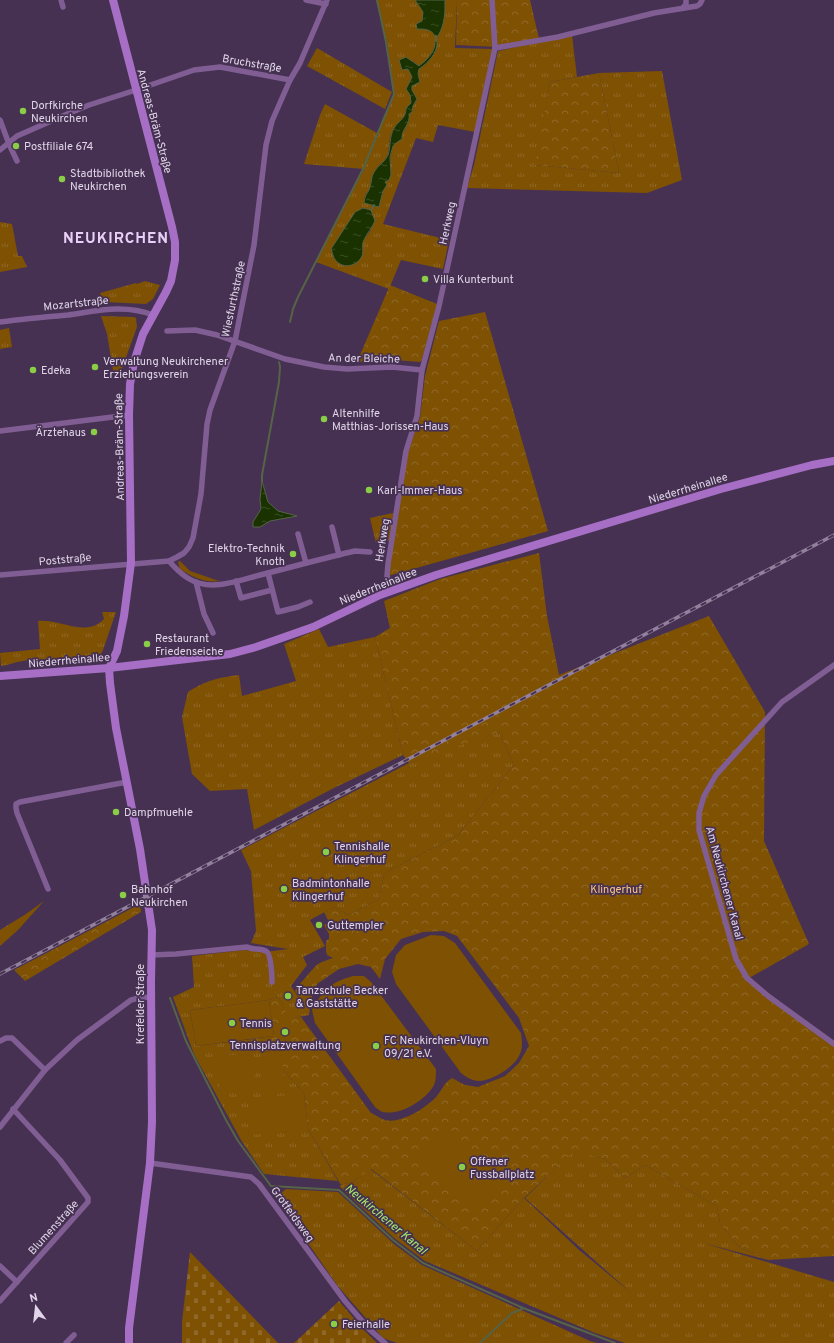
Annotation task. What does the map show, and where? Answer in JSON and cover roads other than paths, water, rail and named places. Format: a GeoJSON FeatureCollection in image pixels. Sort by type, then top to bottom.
{"type":"FeatureCollection","features":[{"type":"Feature","properties":{"kind":"main road","name":"Andreas-Bräm-Straße"},"geometry":{"type":"LineString","coordinates":[[109,668],[117,652],[124,616],[131,563],[130,384],[134,362],[143,334],[166,292],[171,280],[175,260],[175,242],[113,0]]}},
{"type":"Feature","properties":{"kind":"main road","name":"Niederrheinallee"},"geometry":{"type":"LineString","coordinates":[[0,676],[109,668],[230,654],[256,647],[313,626],[392,590],[436,575],[758,479],[834,461]]}},
{"type":"Feature","properties":{"kind":"main road","name":"Krefelder Straße"},"geometry":{"type":"LineString","coordinates":[[109,668],[116,728],[143,864],[152,930],[152,1122],[150,1162],[129,1328],[129,1343]]}},
{"type":"Feature","properties":{"kind":"street"},"geometry":{"type":"LineString","coordinates":[[61,0],[63,7]]}},
{"type":"Feature","properties":{"kind":"street"},"geometry":{"type":"LineString","coordinates":[[306,0],[327,2]]}},
{"type":"Feature","properties":{"kind":"street","name":"Herkweg"},"geometry":{"type":"LineString","coordinates":[[392,590],[387,576],[388,564],[406,451],[417,416],[422,370],[439,306],[495,48],[492,0]]}},
{"type":"Feature","properties":{"kind":"street"},"geometry":{"type":"LineString","coordinates":[[684,8],[687,3],[686,0]]}},
{"type":"Feature","properties":{"kind":"street"},"geometry":{"type":"LineString","coordinates":[[495,48],[558,37],[654,13],[697,6],[702,0]]}},
{"type":"Feature","properties":{"kind":"street","name":"Wiesfurthstraße"},"geometry":{"type":"LineString","coordinates":[[131,563],[169,561],[184,553],[189,547],[193,538],[201,494],[207,424],[210,410],[235,341],[254,245],[266,145],[272,121],[290,80],[300,64],[327,2]]}},
{"type":"Feature","properties":{"kind":"street","name":"Bruchstraße"},"geometry":{"type":"LineString","coordinates":[[0,150],[17,136],[65,115],[194,70],[214,67],[290,80]]}},
{"type":"Feature","properties":{"kind":"street"},"geometry":{"type":"LineString","coordinates":[[0,120],[17,161]]}},
{"type":"Feature","properties":{"kind":"street","name":"Mozartstraße"},"geometry":{"type":"LineString","coordinates":[[0,322],[98,310],[140,310],[153,315]]}},
{"type":"Feature","properties":{"kind":"street","name":"An der Bleiche"},"geometry":{"type":"LineString","coordinates":[[167,331],[195,330],[217,335],[277,357],[324,367],[347,369],[392,367],[422,370]]}},
{"type":"Feature","properties":{"kind":"street"},"geometry":{"type":"LineString","coordinates":[[0,432],[129,415]]}},
{"type":"Feature","properties":{"kind":"street"},"geometry":{"type":"LineString","coordinates":[[332,527],[339,555]]}},
{"type":"Feature","properties":{"kind":"street"},"geometry":{"type":"LineString","coordinates":[[298,534],[306,563]]}},
{"type":"Feature","properties":{"kind":"street"},"geometry":{"type":"LineString","coordinates":[[169,561],[179,572],[196,582],[212,585],[236,581],[355,551],[370,552]]}},
{"type":"Feature","properties":{"kind":"street","name":"Poststraße"},"geometry":{"type":"LineString","coordinates":[[0,575],[131,563]]}},
{"type":"Feature","properties":{"kind":"street"},"geometry":{"type":"LineString","coordinates":[[268,573],[278,612],[310,602]]}},
{"type":"Feature","properties":{"kind":"street"},"geometry":{"type":"LineString","coordinates":[[236,581],[241,598],[272,590]]}},
{"type":"Feature","properties":{"kind":"street"},"geometry":{"type":"LineString","coordinates":[[196,582],[204,614],[213,633]]}},
{"type":"Feature","properties":{"kind":"street","name":"Am Neukirchener Kanal"},"geometry":{"type":"LineString","coordinates":[[834,665],[782,702],[716,775],[704,796],[699,813],[699,830],[736,959],[747,978],[768,996],[834,1044]]}},
{"type":"Feature","properties":{"kind":"street"},"geometry":{"type":"LineString","coordinates":[[48,889],[17,813],[16,804],[127,782]]}},
{"type":"Feature","properties":{"kind":"street"},"geometry":{"type":"LineString","coordinates":[[152,955],[247,947],[265,950],[268,952],[270,957],[272,982]]}},
{"type":"Feature","properties":{"kind":"street"},"geometry":{"type":"LineString","coordinates":[[0,1127],[45,1070],[77,1040],[131,1000],[151,997]]}},
{"type":"Feature","properties":{"kind":"street"},"geometry":{"type":"LineString","coordinates":[[0,1041],[6,1038],[12,1038],[45,1070]]}},
{"type":"Feature","properties":{"kind":"street","name":"Blumenstraße"},"geometry":{"type":"LineString","coordinates":[[0,1301],[88,1202],[88,1198],[60,1160],[13,1109]]}},
{"type":"Feature","properties":{"kind":"street","name":"Grotfeldsweg"},"geometry":{"type":"LineString","coordinates":[[150,1162],[251,1177],[259,1184],[345,1301],[369,1329],[385,1343]]}},
{"type":"Feature","properties":{"kind":"street"},"geometry":{"type":"LineString","coordinates":[[0,1266],[17,1282]]}},
{"type":"Feature","properties":{"kind":"street"},"geometry":{"type":"LineString","coordinates":[[66,1343],[74,1335]]}},
{"type":"Feature","properties":{"kind":"water"},"geometry":{"type":"Polygon","coordinates":[[[415,0],[445,0],[445,14],[438,36],[435,36],[428,30],[417,29],[416,24],[422,21],[423,12],[415,0]]]}},
{"type":"Feature","properties":{"kind":"water"},"geometry":{"type":"Polygon","coordinates":[[[435,41],[437,41],[437,45],[434,54],[426,64],[419,69],[418,74],[420,82],[412,86],[412,90],[417,99],[413,106],[412,112],[409,114],[409,121],[403,132],[402,139],[393,146],[390,157],[391,175],[389,180],[385,182],[387,185],[383,191],[379,207],[364,203],[373,174],[388,155],[391,135],[394,128],[404,117],[406,108],[411,103],[410,95],[406,89],[412,77],[408,69],[402,70],[399,60],[406,57],[419,66],[432,52],[435,41]]]}},
{"type":"Feature","properties":{"kind":"water"},"geometry":{"type":"Polygon","coordinates":[[[363,208],[371,210],[375,221],[363,242],[363,252],[360,260],[353,265],[345,266],[337,262],[331,249],[355,212],[363,208]]]}},
{"type":"Feature","properties":{"kind":"water"},"geometry":{"type":"Polygon","coordinates":[[[262,481],[268,502],[278,511],[297,516],[270,521],[260,527],[253,527],[253,522],[261,509],[260,499],[262,481]]]}},
{"type":"Feature","properties":{"kind":"waterway"},"geometry":{"type":"LineString","coordinates":[[290,322],[298,297],[363,169],[394,94],[386,42],[377,0]]}},
{"type":"Feature","properties":{"kind":"waterway"},"geometry":{"type":"LineString","coordinates":[[436,36],[436,41]]}},
{"type":"Feature","properties":{"kind":"waterway"},"geometry":{"type":"LineString","coordinates":[[371,210],[374,205]]}},
{"type":"Feature","properties":{"kind":"waterway"},"geometry":{"type":"LineString","coordinates":[[262,481],[279,382],[279,362]]}},
{"type":"Feature","properties":{"kind":"waterway","name":"Neukirchener Kanal"},"geometry":{"type":"LineString","coordinates":[[170,998],[186,1041],[226,1120],[238,1141],[271,1186],[339,1190],[393,1240],[423,1263],[523,1308],[615,1343]]}},
{"type":"Feature","properties":{"kind":"waterway"},"geometry":{"type":"LineString","coordinates":[[480,1343],[512,1313],[522,1309]]}},
{"type":"Feature","properties":{"kind":"railway"},"geometry":{"type":"LineString","coordinates":[[0,974],[834,535]]}},
{"type":"Feature","properties":{"kind":"place","name":"Dorfkirche Neukirchen"},"geometry":{"type":"Point","coordinates":[23,111]}},
{"type":"Feature","properties":{"kind":"place","name":"Postfiliale 674"},"geometry":{"type":"Point","coordinates":[16,146]}},
{"type":"Feature","properties":{"kind":"place","name":"Stadtbibliothek Neukirchen"},"geometry":{"type":"Point","coordinates":[62,179]}},
{"type":"Feature","properties":{"kind":"place","name":"Villa Kunterbunt"},"geometry":{"type":"Point","coordinates":[425,279]}},
{"type":"Feature","properties":{"kind":"place","name":"Verwaltung Neukirchener Erziehungsverein"},"geometry":{"type":"Point","coordinates":[95,367]}},
{"type":"Feature","properties":{"kind":"place","name":"Edeka"},"geometry":{"type":"Point","coordinates":[33,370]}},
{"type":"Feature","properties":{"kind":"place","name":"Altenhilfe Matthias-Jorissen-Haus"},"geometry":{"type":"Point","coordinates":[324,419]}},
{"type":"Feature","properties":{"kind":"place","name":"Ärztehaus"},"geometry":{"type":"Point","coordinates":[94,432]}},
{"type":"Feature","properties":{"kind":"place","name":"Karl-Immer-Haus"},"geometry":{"type":"Point","coordinates":[369,490]}},
{"type":"Feature","properties":{"kind":"place","name":"Elektro-Technik Knoth"},"geometry":{"type":"Point","coordinates":[293,554]}},
{"type":"Feature","properties":{"kind":"place","name":"Restaurant Friedenseiche"},"geometry":{"type":"Point","coordinates":[147,644]}},
{"type":"Feature","properties":{"kind":"place","name":"Dampfmuehle"},"geometry":{"type":"Point","coordinates":[116,812]}},
{"type":"Feature","properties":{"kind":"place","name":"Tennishalle Klingerhuf"},"geometry":{"type":"Point","coordinates":[326,852]}},
{"type":"Feature","properties":{"kind":"place","name":"Badmintonhalle Klingerhuf"},"geometry":{"type":"Point","coordinates":[284,889]}},
{"type":"Feature","properties":{"kind":"place","name":"Bahnhof Neukirchen"},"geometry":{"type":"Point","coordinates":[123,895]}},
{"type":"Feature","properties":{"kind":"place","name":"Guttempler"},"geometry":{"type":"Point","coordinates":[319,925]}},
{"type":"Feature","properties":{"kind":"place","name":"Tanzschule Becker & Gaststätte"},"geometry":{"type":"Point","coordinates":[288,996]}},
{"type":"Feature","properties":{"kind":"place","name":"Tennis"},"geometry":{"type":"Point","coordinates":[232,1023]}},
{"type":"Feature","properties":{"kind":"place","name":"Tennisplatzverwaltung"},"geometry":{"type":"Point","coordinates":[285,1032]}},
{"type":"Feature","properties":{"kind":"place","name":"FC Neukirchen-Vluyn 09/21 e.V."},"geometry":{"type":"Point","coordinates":[376,1046]}},
{"type":"Feature","properties":{"kind":"place","name":"Offener Fussballplatz"},"geometry":{"type":"Point","coordinates":[462,1167]}},
{"type":"Feature","properties":{"kind":"place","name":"Feierhalle"},"geometry":{"type":"Point","coordinates":[334,1324]}},
{"type":"Feature","properties":{"kind":"district","name":"NEUKIRCHEN"},"geometry":{"type":"Point","coordinates":[116,238]}},
{"type":"Feature","properties":{"kind":"park label","name":"Klingerhuf"},"geometry":{"type":"Point","coordinates":[616,889]}}]}
